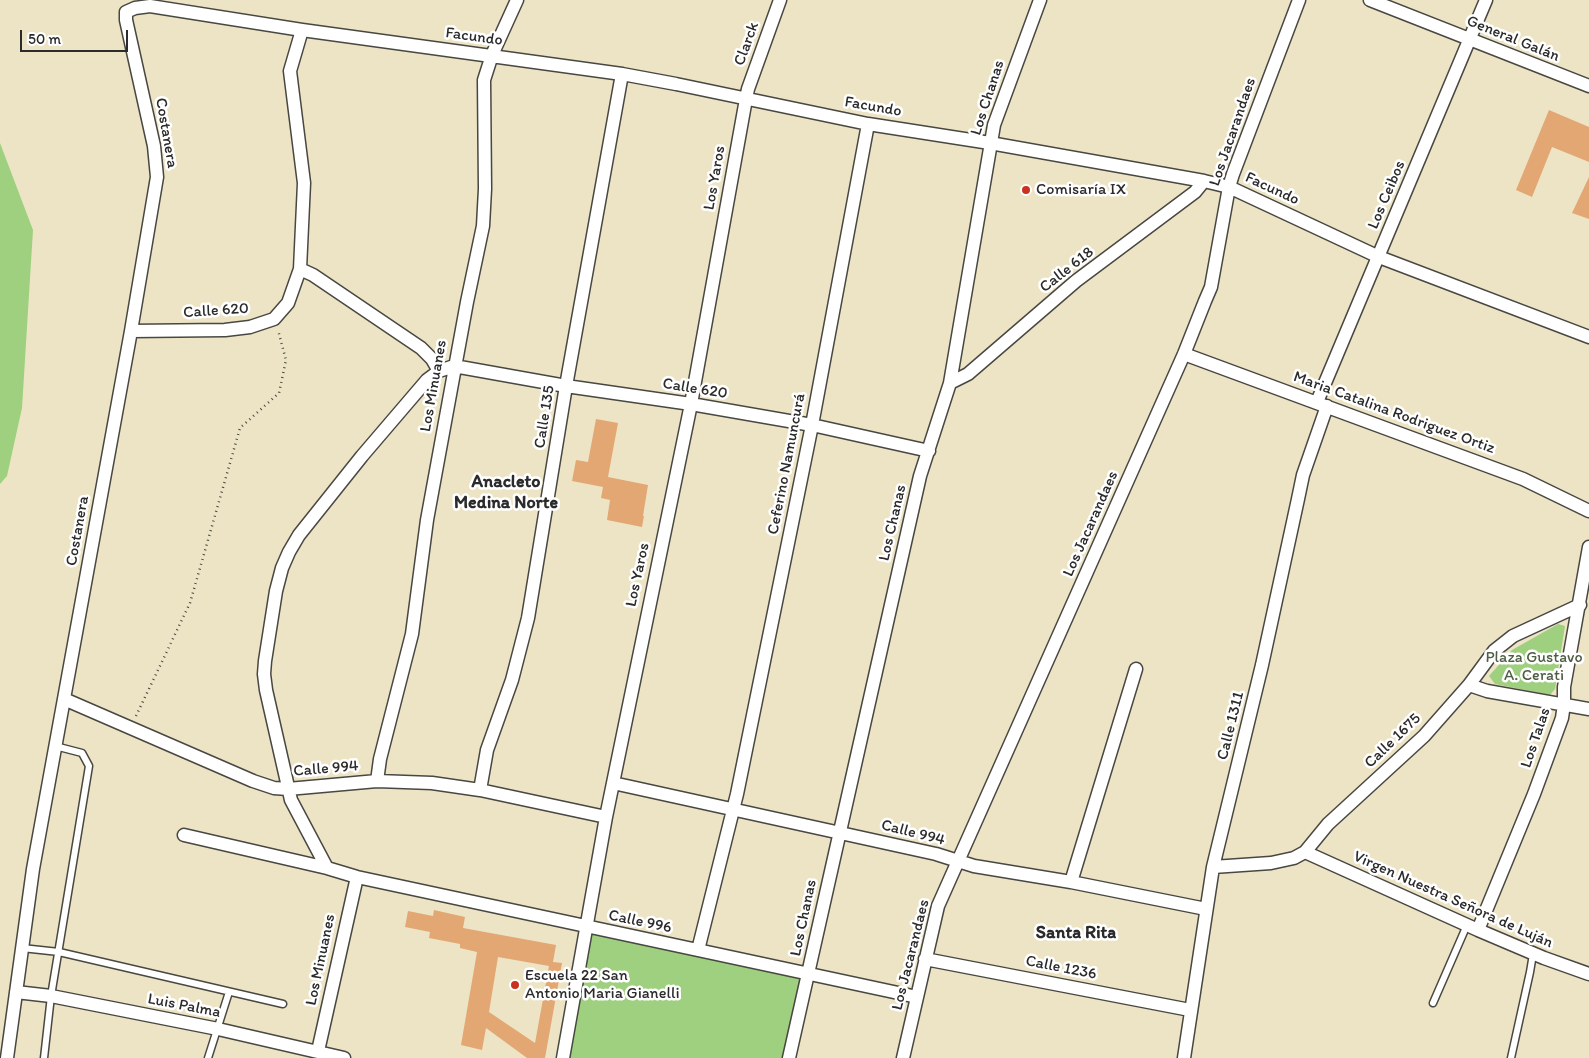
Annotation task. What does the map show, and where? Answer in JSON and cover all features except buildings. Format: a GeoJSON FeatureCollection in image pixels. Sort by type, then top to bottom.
{"type":"FeatureCollection","features":[{"type":"Feature","properties":{"kind":"street","name":"Los Minuanes"},"geometry":{"type":"LineString","coordinates":[[377,782],[380,759],[412,634],[427,520],[454,366],[485,210],[484,80],[492,56],[517,0]]}},
{"type":"Feature","properties":{"kind":"street","name":"Clarck"},"geometry":{"type":"LineString","coordinates":[[746,99],[780,0]]}},
{"type":"Feature","properties":{"kind":"street","name":"Los Chanas"},"geometry":{"type":"LineString","coordinates":[[789,1058],[920,476],[950,383],[990,143],[997,114],[1040,0]]}},
{"type":"Feature","properties":{"kind":"street","name":"Los Jacarandaes"},"geometry":{"type":"LineString","coordinates":[[904,1058],[938,906],[1184,354],[1211,287],[1229,187],[1299,0]]}},
{"type":"Feature","properties":{"kind":"street","name":"General Galán"},"geometry":{"type":"LineString","coordinates":[[1370,0],[1589,86]]}},
{"type":"Feature","properties":{"kind":"street","name":"Los Ceibos"},"geometry":{"type":"LineString","coordinates":[[1322,404],[1379,257],[1486,0]]}},
{"type":"Feature","properties":{"kind":"street","name":"Facundo"},"geometry":{"type":"LineString","coordinates":[[126,12],[151,3],[302,30],[622,74],[868,124],[990,143],[1204,181],[1229,187],[1379,257],[1589,337]]}},
{"type":"Feature","properties":{"kind":"street","name":"Costanera"},"geometry":{"type":"LineString","coordinates":[[8,1058],[33,869],[157,178],[154,146],[126,20],[126,12]]}},
{"type":"Feature","properties":{"kind":"street"},"geometry":{"type":"LineString","coordinates":[[274,319],[288,303],[300,269],[304,183],[290,71],[302,30]]}},
{"type":"Feature","properties":{"kind":"street","name":"Calle 135"},"geometry":{"type":"LineString","coordinates":[[480,790],[487,750],[512,680],[528,618],[566,386],[622,74]]}},
{"type":"Feature","properties":{"kind":"street","name":"Los Yaros"},"geometry":{"type":"LineString","coordinates":[[563,1058],[606,817],[690,404],[746,99]]}},
{"type":"Feature","properties":{"kind":"street","name":"Ceferino Namuncurá"},"geometry":{"type":"LineString","coordinates":[[698,950],[734,809],[812,426],[868,124]]}},
{"type":"Feature","properties":{"kind":"street","name":"Calle 618"},"geometry":{"type":"LineString","coordinates":[[950,383],[968,374],[1076,281],[1195,192],[1204,181]]}},
{"type":"Feature","properties":{"kind":"street"},"geometry":{"type":"LineString","coordinates":[[300,269],[313,275],[421,348],[432,359],[439,371]]}},
{"type":"Feature","properties":{"kind":"street","name":"Calle 620"},"geometry":{"type":"LineString","coordinates":[[131,331],[225,330],[250,327],[274,319]]}},
{"type":"Feature","properties":{"kind":"street","name":"Maria Catalina Rodriguez Ortiz"},"geometry":{"type":"LineString","coordinates":[[1184,354],[1522,479],[1589,511]]}},
{"type":"Feature","properties":{"kind":"street"},"geometry":{"type":"LineString","coordinates":[[327,868],[291,800],[264,674],[276,591],[282,568],[299,535],[362,456],[427,380],[439,371],[454,366]]}},
{"type":"Feature","properties":{"kind":"street","name":"Calle 620"},"geometry":{"type":"LineString","coordinates":[[454,366],[566,386],[690,404],[812,426],[928,450]]}},
{"type":"Feature","properties":{"kind":"street","name":"Calle 1311"},"geometry":{"type":"LineString","coordinates":[[1184,1058],[1213,867],[1262,665],[1303,475],[1322,404]]}},
{"type":"Feature","properties":{"kind":"street","name":"Los Talas"},"geometry":{"type":"LineString","coordinates":[[1473,928],[1534,794],[1560,725],[1564,704],[1564,687],[1589,547]]}},
{"type":"Feature","properties":{"kind":"street","name":"Calle 1675"},"geometry":{"type":"LineString","coordinates":[[1305,852],[1319,833],[1424,736],[1469,685],[1494,651],[1504,642],[1580,605]]}},
{"type":"Feature","properties":{"kind":"street"},"geometry":{"type":"LineString","coordinates":[[1071,882],[1136,669]]}},
{"type":"Feature","properties":{"kind":"street"},"geometry":{"type":"LineString","coordinates":[[1469,685],[1487,691],[1589,708]]}},
{"type":"Feature","properties":{"kind":"street","name":"Calle 994"},"geometry":{"type":"LineString","coordinates":[[64,698],[252,782],[274,788],[288,789],[377,782],[432,783],[480,790],[606,817]]}},
{"type":"Feature","properties":{"kind":"street","name":"Calle 994"},"geometry":{"type":"LineString","coordinates":[[613,783],[936,854],[974,866],[1071,882],[1206,909]]}},
{"type":"Feature","properties":{"kind":"street","name":"Calle 996"},"geometry":{"type":"LineString","coordinates":[[184,835],[327,868],[356,877],[917,997]]}},
{"type":"Feature","properties":{"kind":"street"},"geometry":{"type":"LineString","coordinates":[[1213,867],[1271,864],[1294,858],[1305,852]]}},
{"type":"Feature","properties":{"kind":"street","name":"Virgen Nuestra Señora de Luján"},"geometry":{"type":"LineString","coordinates":[[1305,852],[1533,954],[1589,974]]}},
{"type":"Feature","properties":{"kind":"street","name":"Los Minuanes"},"geometry":{"type":"LineString","coordinates":[[318,1051],[356,877]]}},
{"type":"Feature","properties":{"kind":"street","name":"Calle 1236"},"geometry":{"type":"LineString","coordinates":[[925,958],[1190,1010]]}},
{"type":"Feature","properties":{"kind":"street","name":"Luis Palma"},"geometry":{"type":"LineString","coordinates":[[16,992],[51,996],[218,1029],[342,1058]]}},
{"type":"Feature","properties":{"kind":"lane"},"geometry":{"type":"LineString","coordinates":[[44,1058],[51,996],[89,766],[82,753],[55,746]]}},
{"type":"Feature","properties":{"kind":"lane"},"geometry":{"type":"LineString","coordinates":[[1433,1003],[1473,928]]}},
{"type":"Feature","properties":{"kind":"lane"},"geometry":{"type":"LineString","coordinates":[[22,948],[59,952],[283,1004]]}},
{"type":"Feature","properties":{"kind":"lane"},"geometry":{"type":"LineString","coordinates":[[1511,1058],[1533,954]]}},
{"type":"Feature","properties":{"kind":"lane"},"geometry":{"type":"LineString","coordinates":[[208,1058],[229,992]]}},
{"type":"Feature","properties":{"kind":"path"},"geometry":{"type":"LineString","coordinates":[[130,727],[190,604],[240,428],[279,393],[286,360],[274,319]]}},
{"type":"Feature","properties":{"kind":"green space"},"geometry":{"type":"Polygon","coordinates":[[[0,143],[33,230],[22,408],[7,476],[0,484],[0,143]]]}},
{"type":"Feature","properties":{"kind":"green space","name":"Plaza Gustavo A. Cerati"},"geometry":{"type":"Polygon","coordinates":[[[1558,624],[1565,626],[1555,689],[1550,695],[1495,684],[1489,676],[1512,650],[1558,624]]]}},
{"type":"Feature","properties":{"kind":"green space"},"geometry":{"type":"Polygon","coordinates":[[[586,927],[808,974],[789,1058],[563,1058],[586,927]]]}},
{"type":"Feature","properties":{"kind":"place","name":"Comisaría IX"},"geometry":{"type":"Point","coordinates":[1026,190]}},
{"type":"Feature","properties":{"kind":"place","name":"Escuela 22 San Antonio Maria Gianelli"},"geometry":{"type":"Point","coordinates":[515,985]}},
{"type":"Feature","properties":{"kind":"district","name":"Anacleto Medina Norte"},"geometry":{"type":"Point","coordinates":[506,492]}},
{"type":"Feature","properties":{"kind":"district","name":"Santa Rita"},"geometry":{"type":"Point","coordinates":[1076,933]}}]}
